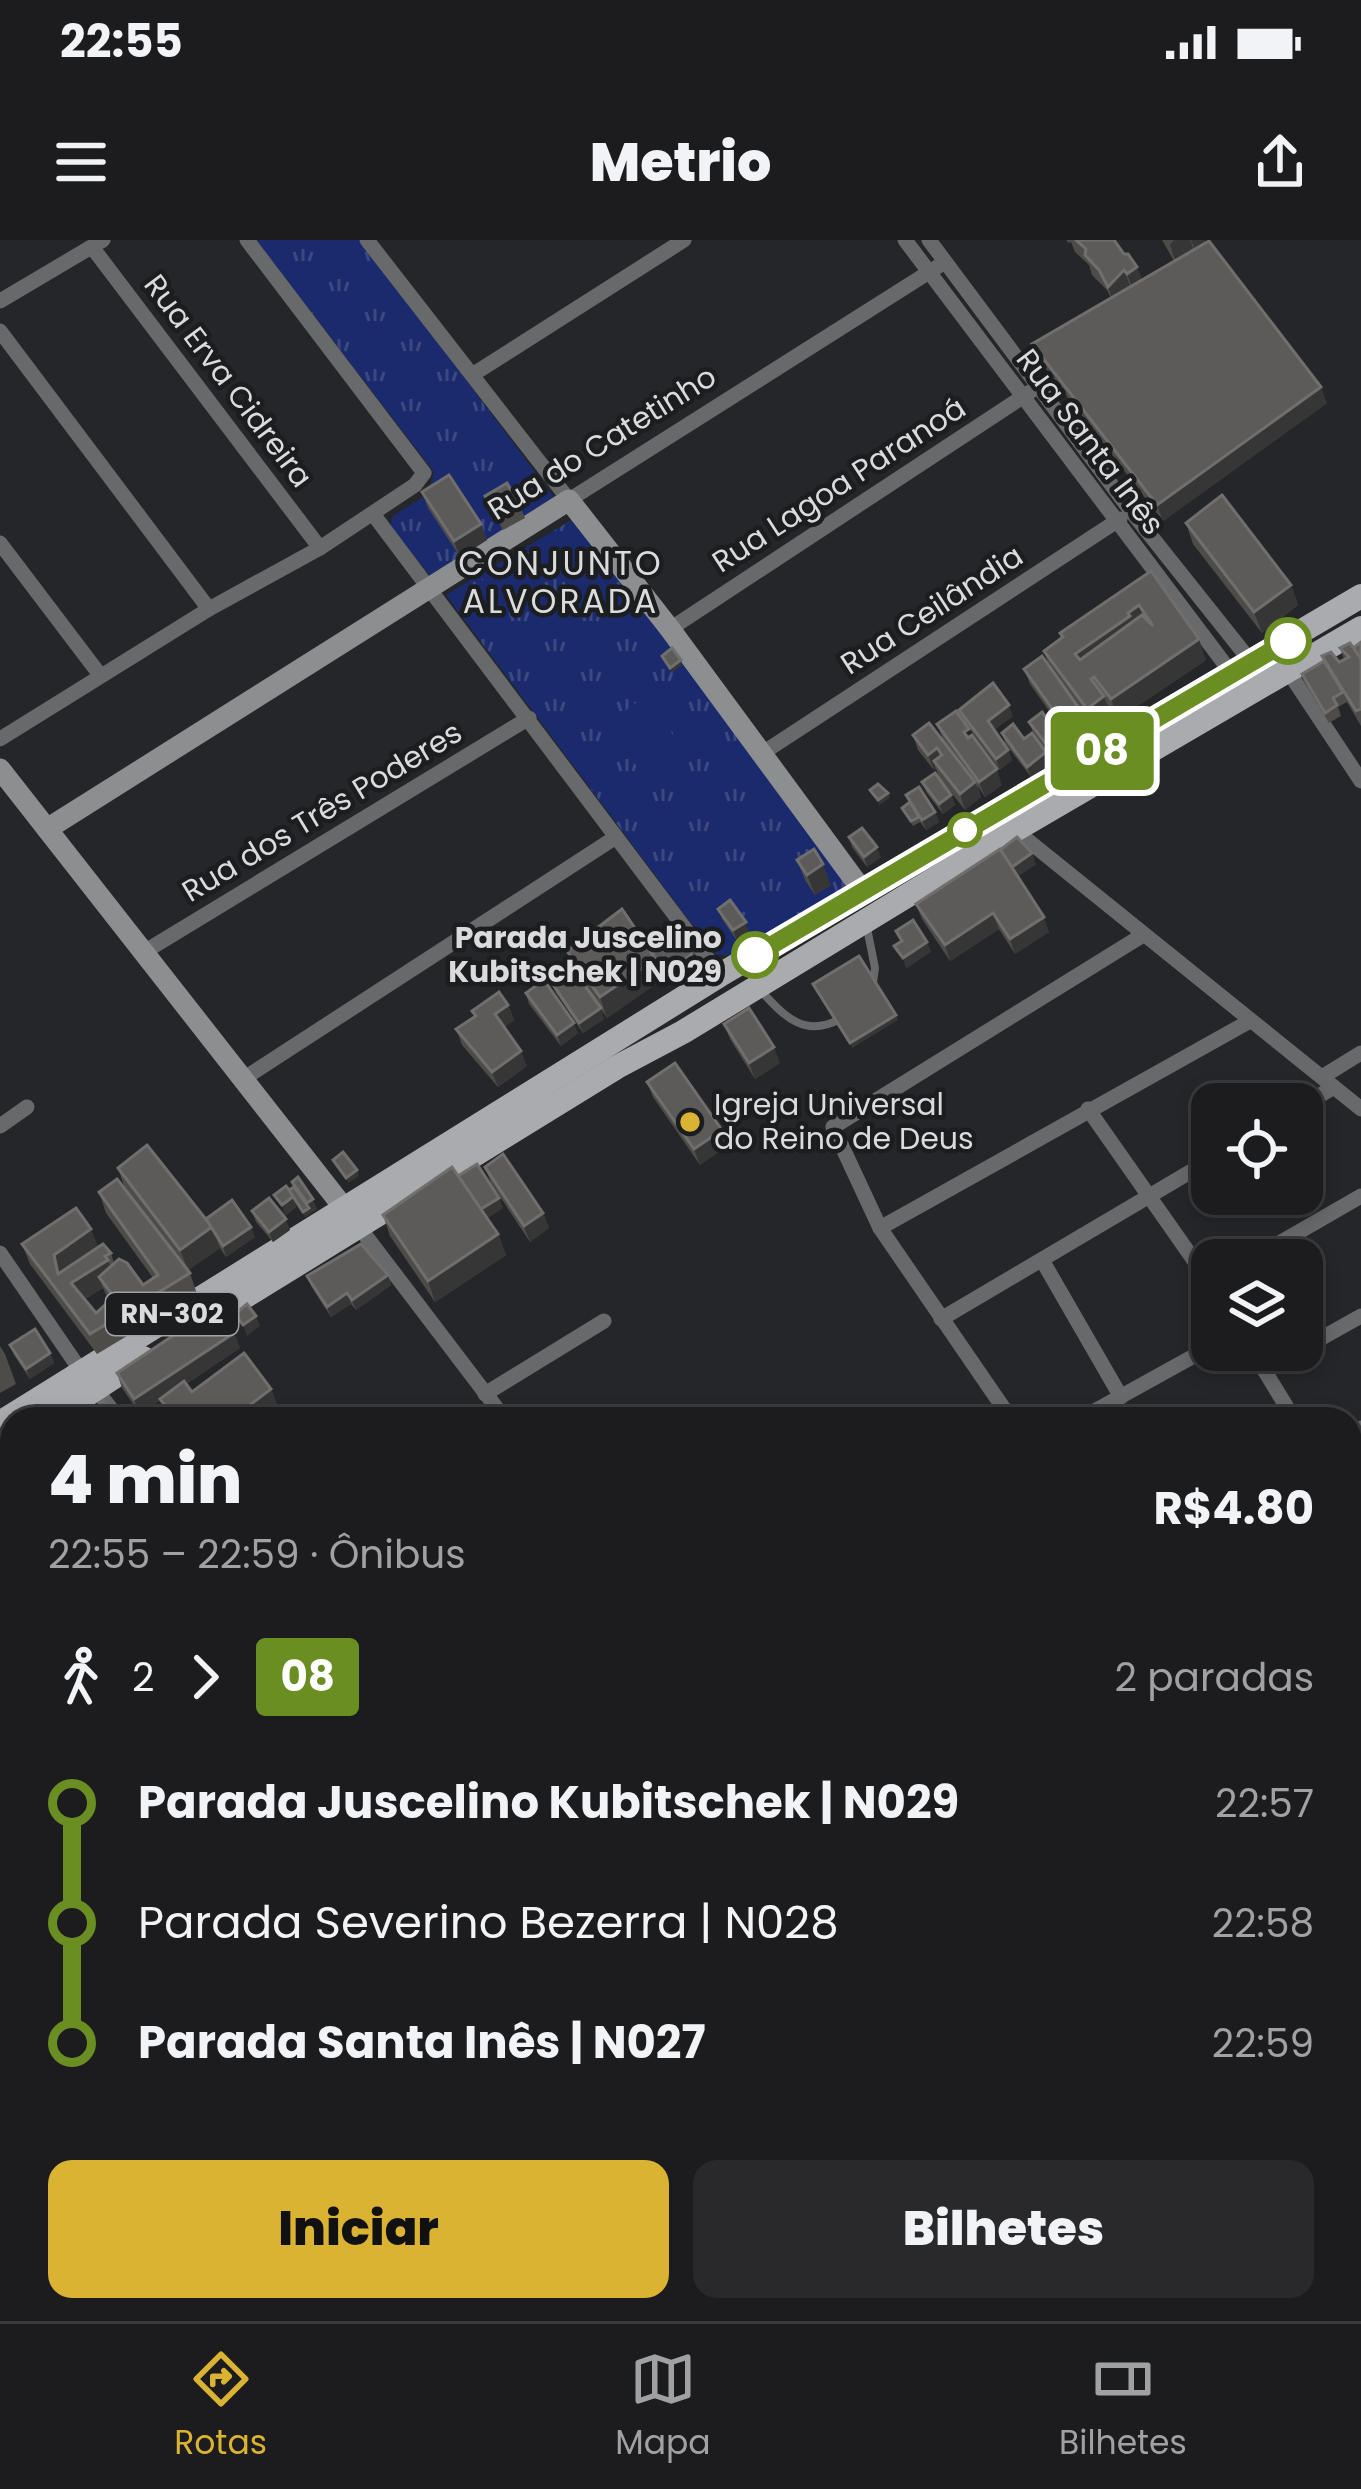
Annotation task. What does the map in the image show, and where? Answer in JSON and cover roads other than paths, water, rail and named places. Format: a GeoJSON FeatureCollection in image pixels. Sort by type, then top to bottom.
{"type":"FeatureCollection","features":[{"type":"Feature","properties":{"kind":"main road","name":"Rua do Catetinho"},"geometry":{"type":"LineString","coordinates":[[47,829],[569,500]]}},
{"type":"Feature","properties":{"kind":"main road"},"geometry":{"type":"LineString","coordinates":[[569,500],[862,890],[863,908],[818,939],[788,968]]}},
{"type":"Feature","properties":{"kind":"main road","name":"RN-302"},"geometry":{"type":"LineString","coordinates":[[32,1407],[88,1379],[352,1217],[720,976],[1361,596]]}},
{"type":"Feature","properties":{"kind":"main road","name":"RN-302"},"geometry":{"type":"LineString","coordinates":[[352,1217],[683,1032],[1361,628]]}},
{"type":"Feature","properties":{"kind":"main road"},"geometry":{"type":"LineString","coordinates":[[0,769],[352,1217]]}},
{"type":"Feature","properties":{"kind":"main road"},"geometry":{"type":"LineString","coordinates":[[683,1032],[677,1014],[710,991],[720,976]]}},
{"type":"Feature","properties":{"kind":"main road","name":"RN-302"},"geometry":{"type":"LineString","coordinates":[[61,1407],[88,1379]]}},
{"type":"Feature","properties":{"kind":"street"},"geometry":{"type":"LineString","coordinates":[[0,739],[208,609],[320,548],[415,485],[424,473],[247,240]]}},
{"type":"Feature","properties":{"kind":"street"},"geometry":{"type":"LineString","coordinates":[[472,375],[683,240]]}},
{"type":"Feature","properties":{"kind":"street","name":"Rua Santa Inês"},"geometry":{"type":"LineString","coordinates":[[905,240],[1117,521],[1242,669]]}},
{"type":"Feature","properties":{"kind":"street","name":"Rua Santa Inês"},"geometry":{"type":"LineString","coordinates":[[929,240],[1242,669]]}},
{"type":"Feature","properties":{"kind":"street"},"geometry":{"type":"LineString","coordinates":[[375,242],[569,500]]}},
{"type":"Feature","properties":{"kind":"street"},"geometry":{"type":"LineString","coordinates":[[0,302],[98,244]]}},
{"type":"Feature","properties":{"kind":"street","name":"Rua Erva Cidreira"},"geometry":{"type":"LineString","coordinates":[[98,244],[320,548]]}},
{"type":"Feature","properties":{"kind":"street","name":"Rua do Catetinho"},"geometry":{"type":"LineString","coordinates":[[569,500],[945,262]]}},
{"type":"Feature","properties":{"kind":"street"},"geometry":{"type":"LineString","coordinates":[[0,331],[208,609]]}},
{"type":"Feature","properties":{"kind":"street","name":"Rua Lagoa Paranoá"},"geometry":{"type":"LineString","coordinates":[[670,629],[1038,387]]}},
{"type":"Feature","properties":{"kind":"street","name":"Rua Ceilândia"},"geometry":{"type":"LineString","coordinates":[[761,754],[1131,511]]}},
{"type":"Feature","properties":{"kind":"street"},"geometry":{"type":"LineString","coordinates":[[373,514],[720,976]]}},
{"type":"Feature","properties":{"kind":"street"},"geometry":{"type":"LineString","coordinates":[[0,543],[100,675]]}},
{"type":"Feature","properties":{"kind":"street"},"geometry":{"type":"LineString","coordinates":[[1288,671],[1361,781]]}},
{"type":"Feature","properties":{"kind":"street","name":"Rua dos Três Poderes"},"geometry":{"type":"LineString","coordinates":[[144,952],[529,718]]}},
{"type":"Feature","properties":{"kind":"street"},"geometry":{"type":"LineString","coordinates":[[1015,830],[1361,1109]]}},
{"type":"Feature","properties":{"kind":"street"},"geometry":{"type":"LineString","coordinates":[[243,1079],[616,837]]}},
{"type":"Feature","properties":{"kind":"street"},"geometry":{"type":"LineString","coordinates":[[1003,1407],[880,1228],[833,1135],[835,1124],[1143,935]]}},
{"type":"Feature","properties":{"kind":"street"},"geometry":{"type":"LineString","coordinates":[[880,1228],[1250,1021]]}},
{"type":"Feature","properties":{"kind":"street"},"geometry":{"type":"LineString","coordinates":[[1323,1087],[1361,1052]]}},
{"type":"Feature","properties":{"kind":"street"},"geometry":{"type":"LineString","coordinates":[[0,1126],[27,1107]]}},
{"type":"Feature","properties":{"kind":"street"},"geometry":{"type":"LineString","coordinates":[[1088,1109],[1191,1255]]}},
{"type":"Feature","properties":{"kind":"street"},"geometry":{"type":"LineString","coordinates":[[941,1319],[1191,1171]]}},
{"type":"Feature","properties":{"kind":"street"},"geometry":{"type":"LineString","coordinates":[[1286,1239],[1361,1196]]}},
{"type":"Feature","properties":{"kind":"street"},"geometry":{"type":"LineString","coordinates":[[352,1217],[495,1407]]}},
{"type":"Feature","properties":{"kind":"street"},"geometry":{"type":"LineString","coordinates":[[0,1253],[110,1407]]}},
{"type":"Feature","properties":{"kind":"street"},"geometry":{"type":"LineString","coordinates":[[1042,1260],[1120,1396]]}},
{"type":"Feature","properties":{"kind":"street"},"geometry":{"type":"LineString","coordinates":[[1323,1337],[1361,1316]]}},
{"type":"Feature","properties":{"kind":"street"},"geometry":{"type":"LineString","coordinates":[[485,1394],[604,1321]]}},
{"type":"Feature","properties":{"kind":"street"},"geometry":{"type":"LineString","coordinates":[[1101,1407],[1191,1357]]}},
{"type":"Feature","properties":{"kind":"street"},"geometry":{"type":"LineString","coordinates":[[1265,1371],[1287,1407]]}},
{"type":"Feature","properties":{"kind":"lane"},"geometry":{"type":"LineString","coordinates":[[866,922],[875,968],[870,996]]}},
{"type":"Feature","properties":{"kind":"lane"},"geometry":{"type":"LineString","coordinates":[[757,987],[787,1020],[800,1026],[816,1028],[846,1015]]}},
{"type":"Feature","properties":{"kind":"place","name":"Parada Juscelino Kubitschek | N029"},"geometry":{"type":"Point","coordinates":[755,955]}},
{"type":"Feature","properties":{"kind":"place","name":"Igreja Universal do Reino de Deus"},"geometry":{"type":"Point","coordinates":[690,1122]}},
{"type":"Feature","properties":{"kind":"district","name":"CONJUNTO ALVORADA"},"geometry":{"type":"Point","coordinates":[561,582]}}]}
